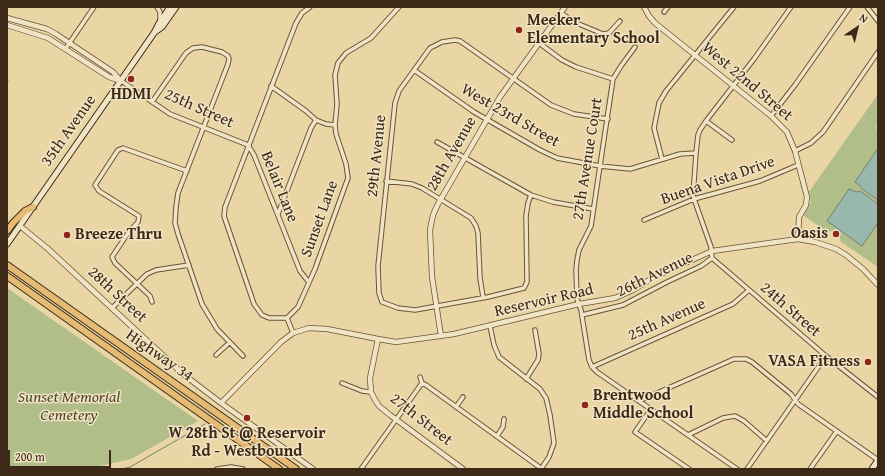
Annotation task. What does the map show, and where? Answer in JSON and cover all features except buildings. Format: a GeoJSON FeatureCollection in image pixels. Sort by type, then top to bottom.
{"type":"FeatureCollection","features":[{"type":"Feature","properties":{"kind":"highway"},"geometry":{"type":"LineString","coordinates":[[7,231],[25,211],[32,207]]}},
{"type":"Feature","properties":{"kind":"highway","name":"Highway 34"},"geometry":{"type":"LineString","coordinates":[[7,265],[296,469]]}},
{"type":"Feature","properties":{"kind":"highway","name":"Highway 34"},"geometry":{"type":"LineString","coordinates":[[7,276],[279,469]]}},
{"type":"Feature","properties":{"kind":"highway"},"geometry":{"type":"LineString","coordinates":[[7,280],[26,290]]}},
{"type":"Feature","properties":{"kind":"main road","name":"35th Avenue"},"geometry":{"type":"LineString","coordinates":[[7,244],[154,33],[170,7]]}},
{"type":"Feature","properties":{"kind":"main road","name":"35th Avenue"},"geometry":{"type":"LineString","coordinates":[[154,33],[162,27],[176,7]]}},
{"type":"Feature","properties":{"kind":"main road"},"geometry":{"type":"LineString","coordinates":[[872,469],[878,460]]}},
{"type":"Feature","properties":{"kind":"street"},"geometry":{"type":"LineString","coordinates":[[66,48],[94,7]]}},
{"type":"Feature","properties":{"kind":"street"},"geometry":{"type":"LineString","coordinates":[[157,7],[160,12],[160,21]]}},
{"type":"Feature","properties":{"kind":"street"},"geometry":{"type":"LineString","coordinates":[[293,333],[286,318],[269,318],[262,315],[254,304],[224,216],[225,206],[296,23],[302,13],[310,7]]}},
{"type":"Feature","properties":{"kind":"street","name":"Sunset Lane"},"geometry":{"type":"LineString","coordinates":[[286,318],[298,307],[348,178],[346,164],[336,134],[335,125],[337,104],[335,75],[338,63],[346,53],[371,38],[399,7]]}},
{"type":"Feature","properties":{"kind":"street","name":"28th Avenue"},"geometry":{"type":"LineString","coordinates":[[441,336],[432,277],[430,230],[433,215],[441,198],[487,119],[513,79],[565,7]]}},
{"type":"Feature","properties":{"kind":"street","name":"West 22nd Street"},"geometry":{"type":"LineString","coordinates":[[644,7],[652,20],[771,116],[787,132],[795,151],[807,202],[799,217],[798,239]]}},
{"type":"Feature","properties":{"kind":"street"},"geometry":{"type":"LineString","coordinates":[[664,12],[668,7]]}},
{"type":"Feature","properties":{"kind":"street"},"geometry":{"type":"LineString","coordinates":[[662,159],[654,128],[659,103],[666,91],[734,7]]}},
{"type":"Feature","properties":{"kind":"street"},"geometry":{"type":"LineString","coordinates":[[712,258],[712,251],[693,196],[698,135],[706,120],[754,59],[791,7]]}},
{"type":"Feature","properties":{"kind":"street"},"geometry":{"type":"LineString","coordinates":[[771,116],[795,85],[850,7]]}},
{"type":"Feature","properties":{"kind":"street"},"geometry":{"type":"LineString","coordinates":[[867,7],[878,21]]}},
{"type":"Feature","properties":{"kind":"street"},"geometry":{"type":"LineString","coordinates":[[561,13],[574,22],[603,34],[610,33],[620,21]]}},
{"type":"Feature","properties":{"kind":"street","name":"25th Street"},"geometry":{"type":"LineString","coordinates":[[7,18],[47,29],[69,42],[112,72],[120,80],[170,114],[248,145]]}},
{"type":"Feature","properties":{"kind":"street","name":"25th Street"},"geometry":{"type":"LineString","coordinates":[[7,24],[48,38],[66,48],[109,77],[120,80]]}},
{"type":"Feature","properties":{"kind":"street","name":"29th Avenue"},"geometry":{"type":"LineString","coordinates":[[436,306],[408,310],[389,306],[382,302],[379,293],[378,266],[394,103],[399,91],[427,51],[433,45],[442,42],[455,40],[466,44],[513,79]]}},
{"type":"Feature","properties":{"kind":"street"},"geometry":{"type":"LineString","coordinates":[[539,43],[562,60],[576,67],[613,79]]}},
{"type":"Feature","properties":{"kind":"street","name":"27th Avenue Court"},"geometry":{"type":"LineString","coordinates":[[592,367],[589,360],[582,315],[577,299],[577,260],[591,226],[613,79],[635,47]]}},
{"type":"Feature","properties":{"kind":"street"},"geometry":{"type":"LineString","coordinates":[[152,102],[186,53],[193,48],[202,48],[222,52],[228,56],[228,64],[178,193],[175,223],[202,304],[211,320],[229,343],[243,356]]}},
{"type":"Feature","properties":{"kind":"street","name":"Buena Vista Drive"},"geometry":{"type":"LineString","coordinates":[[795,151],[811,143],[823,132],[878,52]]}},
{"type":"Feature","properties":{"kind":"street","name":"West 23rd Street"},"geometry":{"type":"LineString","coordinates":[[414,70],[487,119],[549,154],[566,160],[600,166],[630,169],[680,154],[696,153]]}},
{"type":"Feature","properties":{"kind":"street"},"geometry":{"type":"LineString","coordinates":[[513,79],[558,109],[574,114],[608,119]]}},
{"type":"Feature","properties":{"kind":"street"},"geometry":{"type":"LineString","coordinates":[[271,86],[316,120],[326,124],[335,125]]}},
{"type":"Feature","properties":{"kind":"street"},"geometry":{"type":"LineString","coordinates":[[278,214],[311,128],[316,120]]}},
{"type":"Feature","properties":{"kind":"street"},"geometry":{"type":"LineString","coordinates":[[706,120],[732,140]]}},
{"type":"Feature","properties":{"kind":"street"},"geometry":{"type":"LineString","coordinates":[[437,142],[531,195],[553,202],[593,209]]}},
{"type":"Feature","properties":{"kind":"street","name":"Belair Lane"},"geometry":{"type":"LineString","coordinates":[[248,145],[278,214],[300,271],[308,281]]}},
{"type":"Feature","properties":{"kind":"street"},"geometry":{"type":"LineString","coordinates":[[152,302],[150,296],[115,263],[112,257],[128,233],[138,222],[138,215],[99,191],[96,187],[96,183],[118,150],[122,148],[186,171]]}},
{"type":"Feature","properties":{"kind":"street","name":"Buena Vista Drive"},"geometry":{"type":"LineString","coordinates":[[644,220],[694,199],[760,181],[798,165]]}},
{"type":"Feature","properties":{"kind":"street"},"geometry":{"type":"LineString","coordinates":[[386,181],[414,185],[441,198],[467,214],[476,226],[479,240],[480,278],[483,297]]}},
{"type":"Feature","properties":{"kind":"street"},"geometry":{"type":"LineString","coordinates":[[436,306],[525,287],[527,282],[526,216],[531,195]]}},
{"type":"Feature","properties":{"kind":"street","name":"28th Street"},"geometry":{"type":"LineString","coordinates":[[20,226],[47,248],[184,374],[220,403],[313,469]]}},
{"type":"Feature","properties":{"kind":"street","name":"Reservoir Road"},"geometry":{"type":"LineString","coordinates":[[220,403],[281,342],[293,333],[309,328],[327,329],[378,340],[396,342],[441,336],[490,326],[579,304],[608,300],[620,296],[661,274],[712,251],[798,239],[814,242],[836,249],[846,255],[863,269],[878,285]]}},
{"type":"Feature","properties":{"kind":"street","name":"24th Street"},"geometry":{"type":"LineString","coordinates":[[712,258],[826,356],[878,397]]}},
{"type":"Feature","properties":{"kind":"street","name":"26th Avenue"},"geometry":{"type":"LineString","coordinates":[[582,315],[624,305],[706,263],[712,258]]}},
{"type":"Feature","properties":{"kind":"street"},"geometry":{"type":"LineString","coordinates":[[112,308],[137,283],[151,272],[189,265]]}},
{"type":"Feature","properties":{"kind":"street","name":"25th Avenue"},"geometry":{"type":"LineString","coordinates":[[592,367],[733,304],[749,290]]}},
{"type":"Feature","properties":{"kind":"street"},"geometry":{"type":"LineString","coordinates":[[420,377],[422,383],[541,469],[549,457],[554,443],[546,398],[543,393],[499,357],[494,345],[490,326]]}},
{"type":"Feature","properties":{"kind":"street"},"geometry":{"type":"LineString","coordinates":[[526,379],[538,360],[539,354],[535,330]]}},
{"type":"Feature","properties":{"kind":"street","name":"27th Street"},"geometry":{"type":"LineString","coordinates":[[378,340],[370,374],[371,392],[380,406],[396,420],[463,469]]}},
{"type":"Feature","properties":{"kind":"street"},"geometry":{"type":"LineString","coordinates":[[216,355],[229,343]]}},
{"type":"Feature","properties":{"kind":"street"},"geometry":{"type":"LineString","coordinates":[[747,469],[826,356]]}},
{"type":"Feature","properties":{"kind":"street"},"geometry":{"type":"LineString","coordinates":[[639,401],[734,359],[746,359],[752,362],[791,394],[798,404],[878,460]]}},
{"type":"Feature","properties":{"kind":"street"},"geometry":{"type":"LineString","coordinates":[[592,367],[597,372],[737,469]]}},
{"type":"Feature","properties":{"kind":"street"},"geometry":{"type":"LineString","coordinates":[[342,383],[362,392],[371,392]]}},
{"type":"Feature","properties":{"kind":"street"},"geometry":{"type":"LineString","coordinates":[[360,469],[422,383]]}},
{"type":"Feature","properties":{"kind":"street"},"geometry":{"type":"LineString","coordinates":[[456,407],[463,397]]}},
{"type":"Feature","properties":{"kind":"street"},"geometry":{"type":"LineString","coordinates":[[651,409],[635,432],[689,469]]}},
{"type":"Feature","properties":{"kind":"street"},"geometry":{"type":"LineString","coordinates":[[688,435],[723,418],[735,416],[744,421],[767,441]]}},
{"type":"Feature","properties":{"kind":"street"},"geometry":{"type":"LineString","coordinates":[[497,436],[503,427],[504,419]]}},
{"type":"Feature","properties":{"kind":"street"},"geometry":{"type":"LineString","coordinates":[[810,469],[837,431]]}},
{"type":"Feature","properties":{"kind":"street"},"geometry":{"type":"LineString","coordinates":[[217,469],[231,467],[243,469]]}},
{"type":"Feature","properties":{"kind":"green space"},"geometry":{"type":"Polygon","coordinates":[[[878,94],[878,123],[876,126],[878,148],[855,182],[878,200],[878,204],[860,191],[862,246],[878,223],[878,267],[841,242],[839,235],[832,231],[827,232],[803,215],[811,202],[809,192],[878,94]]]}},
{"type":"Feature","properties":{"kind":"green space","name":"Sunset Memorial Cemetery"},"geometry":{"type":"Polygon","coordinates":[[[7,288],[198,421],[131,459],[87,469],[10,469],[10,457],[7,455],[7,288]]]}},
{"type":"Feature","properties":{"kind":"water"},"geometry":{"type":"Polygon","coordinates":[[[878,148],[878,200],[855,182],[878,148]]]}},
{"type":"Feature","properties":{"kind":"water"},"geometry":{"type":"Polygon","coordinates":[[[849,189],[856,192],[860,191],[878,204],[878,223],[862,246],[827,221],[849,189]]]}},
{"type":"Feature","properties":{"kind":"waterway"},"geometry":{"type":"LineString","coordinates":[[122,469],[130,467],[205,424]]}},
{"type":"Feature","properties":{"kind":"place","name":"Meeker Elementary School"},"geometry":{"type":"Point","coordinates":[519,30]}},
{"type":"Feature","properties":{"kind":"place","name":"HDMI"},"geometry":{"type":"Point","coordinates":[131,79]}},
{"type":"Feature","properties":{"kind":"place","name":"Oasis"},"geometry":{"type":"Point","coordinates":[836,234]}},
{"type":"Feature","properties":{"kind":"place","name":"Breeze Thru"},"geometry":{"type":"Point","coordinates":[67,235]}},
{"type":"Feature","properties":{"kind":"place","name":"VASA Fitness"},"geometry":{"type":"Point","coordinates":[868,362]}},
{"type":"Feature","properties":{"kind":"place","name":"Brentwood Middle School"},"geometry":{"type":"Point","coordinates":[585,405]}},
{"type":"Feature","properties":{"kind":"place","name":"W 28th St @ Reservoir Rd - Westbound"},"geometry":{"type":"Point","coordinates":[247,418]}}]}
